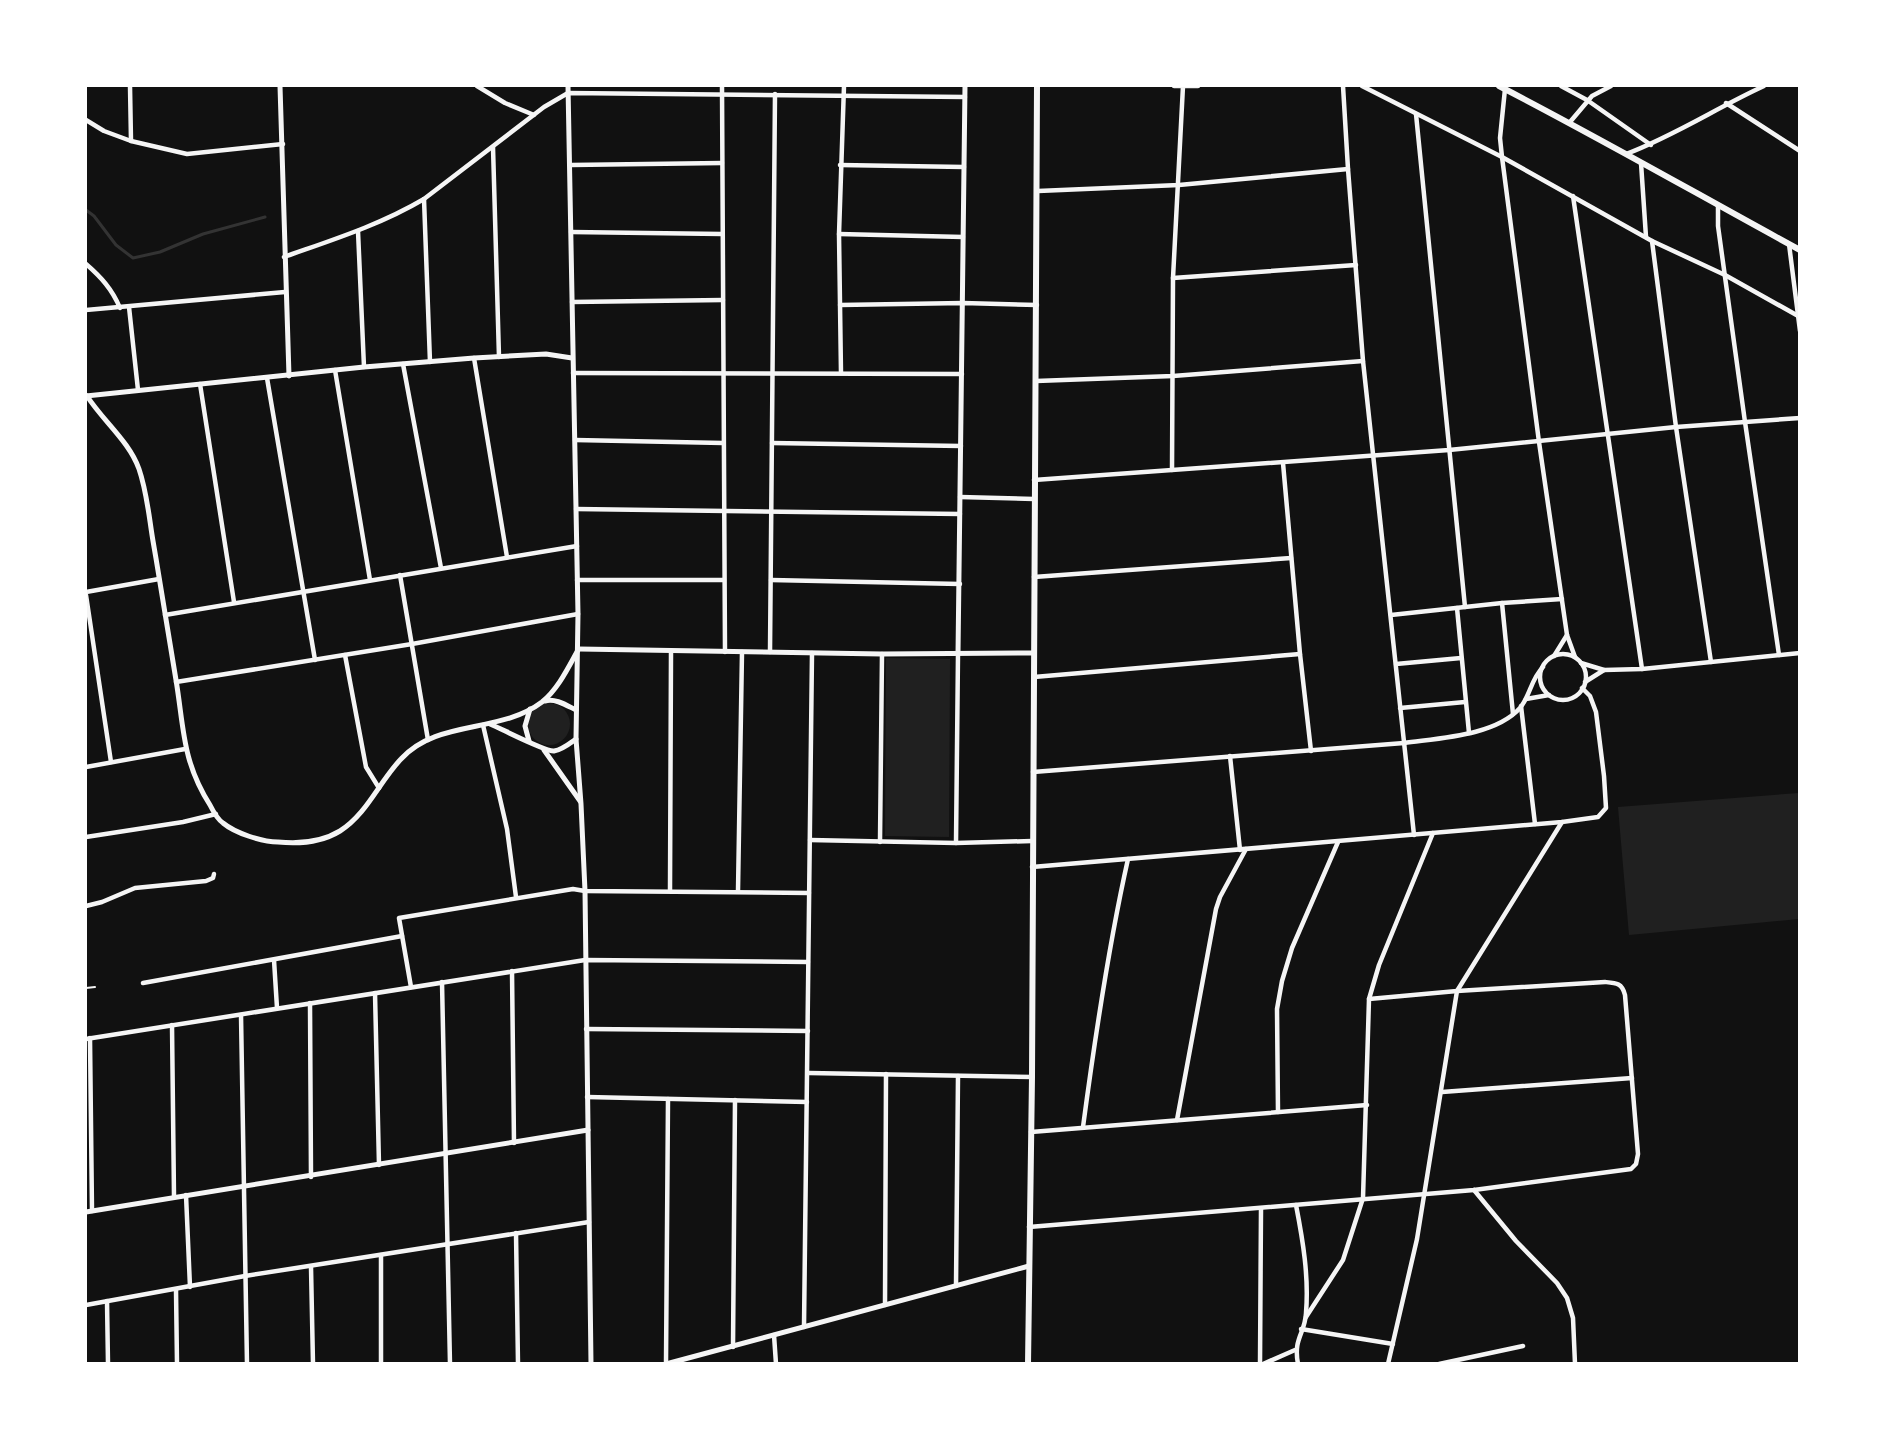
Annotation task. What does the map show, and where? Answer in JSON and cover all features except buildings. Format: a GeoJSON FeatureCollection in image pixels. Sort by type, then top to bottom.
{"type":"FeatureCollection","features":[{"type":"Feature","properties":{"kind":"main road"},"geometry":{"type":"LineString","coordinates":[[1028,1364],[1032,1077],[1037,86]]}},
{"type":"Feature","properties":{"kind":"main road"},"geometry":{"type":"LineString","coordinates":[[1502,87],[1800,249]]}},
{"type":"Feature","properties":{"kind":"street"},"geometry":{"type":"LineString","coordinates":[[130,86],[131,141]]}},
{"type":"Feature","properties":{"kind":"street"},"geometry":{"type":"LineString","coordinates":[[280,86],[289,376]]}},
{"type":"Feature","properties":{"kind":"street"},"geometry":{"type":"LineString","coordinates":[[477,86],[505,104],[534,115]]}},
{"type":"Feature","properties":{"kind":"street"},"geometry":{"type":"LineString","coordinates":[[568,86],[579,649],[576,740],[582,804],[585,891],[591,1364]]}},
{"type":"Feature","properties":{"kind":"street"},"geometry":{"type":"LineString","coordinates":[[722,86],[725,652]]}},
{"type":"Feature","properties":{"kind":"street"},"geometry":{"type":"LineString","coordinates":[[841,373],[839,234],[844,86]]}},
{"type":"Feature","properties":{"kind":"street"},"geometry":{"type":"LineString","coordinates":[[956,843],[964,86]]}},
{"type":"Feature","properties":{"kind":"street"},"geometry":{"type":"LineString","coordinates":[[1174,86],[1198,86]]}},
{"type":"Feature","properties":{"kind":"street"},"geometry":{"type":"LineString","coordinates":[[1172,470],[1173,278],[1183,86]]}},
{"type":"Feature","properties":{"kind":"street"},"geometry":{"type":"LineString","coordinates":[[1343,86],[1364,361],[1414,835]]}},
{"type":"Feature","properties":{"kind":"street"},"geometry":{"type":"LineString","coordinates":[[1362,86],[1502,157],[1652,241],[1725,275],[1798,317]]}},
{"type":"Feature","properties":{"kind":"street"},"geometry":{"type":"LineString","coordinates":[[1561,86],[1587,100],[1651,145]]}},
{"type":"Feature","properties":{"kind":"street"},"geometry":{"type":"LineString","coordinates":[[1570,122],[1587,100],[1611,86]]}},
{"type":"Feature","properties":{"kind":"street"},"geometry":{"type":"LineString","coordinates":[[1626,154],[1651,145],[1726,103],[1764,86]]}},
{"type":"Feature","properties":{"kind":"street"},"geometry":{"type":"LineString","coordinates":[[1502,87],[1500,138],[1502,157],[1567,635],[1575,657]]}},
{"type":"Feature","properties":{"kind":"street"},"geometry":{"type":"LineString","coordinates":[[284,257],[392,217],[424,199],[534,115],[568,93],[965,97]]}},
{"type":"Feature","properties":{"kind":"street"},"geometry":{"type":"LineString","coordinates":[[770,652],[775,94]]}},
{"type":"Feature","properties":{"kind":"street"},"geometry":{"type":"LineString","coordinates":[[1726,103],[1798,148]]}},
{"type":"Feature","properties":{"kind":"street"},"geometry":{"type":"LineString","coordinates":[[1416,114],[1465,607]]}},
{"type":"Feature","properties":{"kind":"street"},"geometry":{"type":"LineString","coordinates":[[86,120],[131,141],[187,154],[283,144]]}},
{"type":"Feature","properties":{"kind":"street"},"geometry":{"type":"LineString","coordinates":[[493,147],[499,357]]}},
{"type":"Feature","properties":{"kind":"street"},"geometry":{"type":"LineString","coordinates":[[570,165],[722,163]]}},
{"type":"Feature","properties":{"kind":"street"},"geometry":{"type":"LineString","coordinates":[[1641,163],[1646,237]]}},
{"type":"Feature","properties":{"kind":"street"},"geometry":{"type":"LineString","coordinates":[[840,165],[964,167]]}},
{"type":"Feature","properties":{"kind":"street"},"geometry":{"type":"LineString","coordinates":[[1038,191],[1179,185],[1348,169]]}},
{"type":"Feature","properties":{"kind":"street"},"geometry":{"type":"LineString","coordinates":[[1573,196],[1642,669]]}},
{"type":"Feature","properties":{"kind":"street"},"geometry":{"type":"LineString","coordinates":[[424,199],[430,362]]}},
{"type":"Feature","properties":{"kind":"street"},"geometry":{"type":"LineString","coordinates":[[1718,205],[1744,422],[1779,655]]}},
{"type":"Feature","properties":{"kind":"street"},"geometry":{"type":"LineString","coordinates":[[358,231],[364,367]]}},
{"type":"Feature","properties":{"kind":"street"},"geometry":{"type":"LineString","coordinates":[[571,232],[722,234]]}},
{"type":"Feature","properties":{"kind":"street"},"geometry":{"type":"LineString","coordinates":[[839,234],[963,237]]}},
{"type":"Feature","properties":{"kind":"street"},"geometry":{"type":"LineString","coordinates":[[1652,241],[1676,427],[1711,662]]}},
{"type":"Feature","properties":{"kind":"street"},"geometry":{"type":"LineString","coordinates":[[1789,244],[1800,332]]}},
{"type":"Feature","properties":{"kind":"street"},"geometry":{"type":"LineString","coordinates":[[86,264],[104,279],[115,295],[120,308]]}},
{"type":"Feature","properties":{"kind":"street"},"geometry":{"type":"LineString","coordinates":[[1173,278],[1356,265]]}},
{"type":"Feature","properties":{"kind":"street"},"geometry":{"type":"LineString","coordinates":[[86,310],[285,292]]}},
{"type":"Feature","properties":{"kind":"street"},"geometry":{"type":"LineString","coordinates":[[572,302],[723,300]]}},
{"type":"Feature","properties":{"kind":"street"},"geometry":{"type":"LineString","coordinates":[[840,305],[963,303],[1037,305]]}},
{"type":"Feature","properties":{"kind":"street"},"geometry":{"type":"LineString","coordinates":[[129,307],[138,390]]}},
{"type":"Feature","properties":{"kind":"street"},"geometry":{"type":"LineString","coordinates":[[572,358],[546,354],[474,358],[86,396],[117,433],[139,468],[176,682],[185,749],[202,793],[223,824],[250,837],[270,842],[306,842],[327,837],[344,828],[362,812],[402,757],[428,740],[530,709],[548,699],[561,702],[576,710]]}},
{"type":"Feature","properties":{"kind":"street"},"geometry":{"type":"LineString","coordinates":[[474,358],[507,557]]}},
{"type":"Feature","properties":{"kind":"street"},"geometry":{"type":"LineString","coordinates":[[1036,381],[1173,376],[1364,361]]}},
{"type":"Feature","properties":{"kind":"street"},"geometry":{"type":"LineString","coordinates":[[403,364],[441,568]]}},
{"type":"Feature","properties":{"kind":"street"},"geometry":{"type":"LineString","coordinates":[[335,370],[370,580]]}},
{"type":"Feature","properties":{"kind":"street"},"geometry":{"type":"LineString","coordinates":[[573,373],[962,374]]}},
{"type":"Feature","properties":{"kind":"street"},"geometry":{"type":"LineString","coordinates":[[267,378],[315,660]]}},
{"type":"Feature","properties":{"kind":"street"},"geometry":{"type":"LineString","coordinates":[[200,384],[234,602]]}},
{"type":"Feature","properties":{"kind":"street"},"geometry":{"type":"LineString","coordinates":[[1034,480],[1375,456],[1676,427],[1800,418]]}},
{"type":"Feature","properties":{"kind":"street"},"geometry":{"type":"LineString","coordinates":[[575,440],[723,442]]}},
{"type":"Feature","properties":{"kind":"street"},"geometry":{"type":"LineString","coordinates":[[772,443],[961,446]]}},
{"type":"Feature","properties":{"kind":"street"},"geometry":{"type":"LineString","coordinates":[[1283,463],[1311,751]]}},
{"type":"Feature","properties":{"kind":"street"},"geometry":{"type":"LineString","coordinates":[[960,496],[1034,499]]}},
{"type":"Feature","properties":{"kind":"street"},"geometry":{"type":"LineString","coordinates":[[576,509],[960,514]]}},
{"type":"Feature","properties":{"kind":"street"},"geometry":{"type":"LineString","coordinates":[[165,615],[577,546]]}},
{"type":"Feature","properties":{"kind":"street"},"geometry":{"type":"LineString","coordinates":[[1034,577],[1291,558]]}},
{"type":"Feature","properties":{"kind":"street"},"geometry":{"type":"LineString","coordinates":[[400,575],[428,740]]}},
{"type":"Feature","properties":{"kind":"street"},"geometry":{"type":"LineString","coordinates":[[111,762],[88,628],[86,593],[159,579]]}},
{"type":"Feature","properties":{"kind":"street"},"geometry":{"type":"LineString","coordinates":[[577,580],[724,580]]}},
{"type":"Feature","properties":{"kind":"street"},"geometry":{"type":"LineString","coordinates":[[771,580],[960,584]]}},
{"type":"Feature","properties":{"kind":"street"},"geometry":{"type":"LineString","coordinates":[[1391,615],[1562,599]]}},
{"type":"Feature","properties":{"kind":"street"},"geometry":{"type":"LineString","coordinates":[[1502,603],[1514,714]]}},
{"type":"Feature","properties":{"kind":"street"},"geometry":{"type":"LineString","coordinates":[[1457,608],[1469,733]]}},
{"type":"Feature","properties":{"kind":"street"},"geometry":{"type":"LineString","coordinates":[[176,682],[412,644],[578,614]]}},
{"type":"Feature","properties":{"kind":"street"},"geometry":{"type":"LineString","coordinates":[[1033,772],[1404,743],[1469,733],[1487,728],[1514,714],[1526,699],[1532,681],[1567,635]]}},
{"type":"Feature","properties":{"kind":"street"},"geometry":{"type":"LineString","coordinates":[[579,649],[671,652],[1034,654]]}},
{"type":"Feature","properties":{"kind":"street"},"geometry":{"type":"LineString","coordinates":[[543,701],[564,676],[579,649]]}},
{"type":"Feature","properties":{"kind":"street"},"geometry":{"type":"LineString","coordinates":[[670,891],[671,652]]}},
{"type":"Feature","properties":{"kind":"street"},"geometry":{"type":"LineString","coordinates":[[738,891],[742,652]]}},
{"type":"Feature","properties":{"kind":"street"},"geometry":{"type":"LineString","coordinates":[[1581,663],[1604,670],[1642,669],[1800,652]]}},
{"type":"Feature","properties":{"kind":"street"},"geometry":{"type":"LineString","coordinates":[[804,1327],[809,1073],[812,653]]}},
{"type":"Feature","properties":{"kind":"street"},"geometry":{"type":"LineString","coordinates":[[880,842],[882,654]]}},
{"type":"Feature","properties":{"kind":"street"},"geometry":{"type":"LineString","coordinates":[[1034,677],[1300,654]]}},
{"type":"Feature","properties":{"kind":"street"},"geometry":{"type":"LineString","coordinates":[[1526,699],[1548,695],[1564,700],[1575,696],[1582,688],[1586,675],[1581,663],[1568,654],[1553,656]]}},
{"type":"Feature","properties":{"kind":"street"},"geometry":{"type":"LineString","coordinates":[[345,655],[366,767],[379,788]]}},
{"type":"Feature","properties":{"kind":"street"},"geometry":{"type":"LineString","coordinates":[[1396,664],[1461,658]]}},
{"type":"Feature","properties":{"kind":"street"},"geometry":{"type":"LineString","coordinates":[[1543,667],[1541,682],[1548,695]]}},
{"type":"Feature","properties":{"kind":"street"},"geometry":{"type":"LineString","coordinates":[[1585,682],[1604,670]]}},
{"type":"Feature","properties":{"kind":"street"},"geometry":{"type":"LineString","coordinates":[[1032,867],[1338,842],[1598,817],[1606,808],[1604,776],[1595,707],[1590,696],[1582,688]]}},
{"type":"Feature","properties":{"kind":"street"},"geometry":{"type":"LineString","coordinates":[[1400,708],[1465,702]]}},
{"type":"Feature","properties":{"kind":"street"},"geometry":{"type":"LineString","coordinates":[[1521,706],[1535,824]]}},
{"type":"Feature","properties":{"kind":"street"},"geometry":{"type":"LineString","coordinates":[[529,741],[525,726],[530,709]]}},
{"type":"Feature","properties":{"kind":"street"},"geometry":{"type":"LineString","coordinates":[[486,724],[543,749],[553,751],[576,740]]}},
{"type":"Feature","properties":{"kind":"street"},"geometry":{"type":"LineString","coordinates":[[486,724],[507,829],[516,897]]}},
{"type":"Feature","properties":{"kind":"street"},"geometry":{"type":"LineString","coordinates":[[86,767],[185,749]]}},
{"type":"Feature","properties":{"kind":"street"},"geometry":{"type":"LineString","coordinates":[[543,749],[582,804]]}},
{"type":"Feature","properties":{"kind":"street"},"geometry":{"type":"LineString","coordinates":[[1230,756],[1240,850]]}},
{"type":"Feature","properties":{"kind":"street"},"geometry":{"type":"LineString","coordinates":[[86,837],[183,822],[216,814]]}},
{"type":"Feature","properties":{"kind":"street"},"geometry":{"type":"LineString","coordinates":[[1388,1364],[1417,1239],[1442,1092],[1456,991],[1562,822]]}},
{"type":"Feature","properties":{"kind":"street"},"geometry":{"type":"LineString","coordinates":[[1298,1364],[1295,1350],[1301,1329],[1306,1317],[1343,1260],[1363,1198],[1369,999],[1379,965],[1432,833]]}},
{"type":"Feature","properties":{"kind":"street"},"geometry":{"type":"LineString","coordinates":[[810,840],[956,843],[1032,841]]}},
{"type":"Feature","properties":{"kind":"street"},"geometry":{"type":"LineString","coordinates":[[1278,1112],[1277,1009],[1282,981],[1292,948],[1338,842]]}},
{"type":"Feature","properties":{"kind":"street"},"geometry":{"type":"LineString","coordinates":[[1177,1120],[1216,909],[1246,849]]}},
{"type":"Feature","properties":{"kind":"street"},"geometry":{"type":"LineString","coordinates":[[1083,1127],[1106,969],[1128,860]]}},
{"type":"Feature","properties":{"kind":"street"},"geometry":{"type":"LineString","coordinates":[[86,906],[135,888],[206,881],[210,880],[214,874]]}},
{"type":"Feature","properties":{"kind":"street"},"geometry":{"type":"LineString","coordinates":[[411,987],[399,918],[563,890],[809,893]]}},
{"type":"Feature","properties":{"kind":"street"},"geometry":{"type":"LineString","coordinates":[[143,982],[402,936]]}},
{"type":"Feature","properties":{"kind":"street"},"geometry":{"type":"LineString","coordinates":[[274,960],[277,1008]]}},
{"type":"Feature","properties":{"kind":"street"},"geometry":{"type":"LineString","coordinates":[[588,1130],[446,1152],[311,1177],[88,1211],[88,1039],[585,960],[808,962]]}},
{"type":"Feature","properties":{"kind":"street"},"geometry":{"type":"LineString","coordinates":[[512,971],[514,1143]]}},
{"type":"Feature","properties":{"kind":"street"},"geometry":{"type":"LineString","coordinates":[[442,982],[450,1364]]}},
{"type":"Feature","properties":{"kind":"street"},"geometry":{"type":"LineString","coordinates":[[1029,1227],[1474,1190],[1631,1168],[1638,1161],[1625,995],[1623,987],[1619,984],[1605,982],[1369,999]]}},
{"type":"Feature","properties":{"kind":"street"},"geometry":{"type":"LineString","coordinates":[[375,993],[379,1165]]}},
{"type":"Feature","properties":{"kind":"street"},"geometry":{"type":"LineString","coordinates":[[310,1003],[311,1177]]}},
{"type":"Feature","properties":{"kind":"street"},"geometry":{"type":"LineString","coordinates":[[241,1014],[247,1364]]}},
{"type":"Feature","properties":{"kind":"street"},"geometry":{"type":"LineString","coordinates":[[172,1025],[174,1197]]}},
{"type":"Feature","properties":{"kind":"street"},"geometry":{"type":"LineString","coordinates":[[586,1029],[808,1031]]}},
{"type":"Feature","properties":{"kind":"street"},"geometry":{"type":"LineString","coordinates":[[809,1073],[1032,1077]]}},
{"type":"Feature","properties":{"kind":"street"},"geometry":{"type":"LineString","coordinates":[[885,1305],[886,1074]]}},
{"type":"Feature","properties":{"kind":"street"},"geometry":{"type":"LineString","coordinates":[[956,1286],[958,1076]]}},
{"type":"Feature","properties":{"kind":"street"},"geometry":{"type":"LineString","coordinates":[[1442,1092],[1632,1078]]}},
{"type":"Feature","properties":{"kind":"street"},"geometry":{"type":"LineString","coordinates":[[587,1097],[807,1102]]}},
{"type":"Feature","properties":{"kind":"street"},"geometry":{"type":"LineString","coordinates":[[668,1099],[666,1364],[1029,1266]]}},
{"type":"Feature","properties":{"kind":"street"},"geometry":{"type":"LineString","coordinates":[[733,1347],[735,1100]]}},
{"type":"Feature","properties":{"kind":"street"},"geometry":{"type":"LineString","coordinates":[[1031,1132],[1367,1104]]}},
{"type":"Feature","properties":{"kind":"street"},"geometry":{"type":"LineString","coordinates":[[1474,1190],[1516,1241],[1557,1283],[1567,1298],[1573,1318],[1575,1364]]}},
{"type":"Feature","properties":{"kind":"street"},"geometry":{"type":"LineString","coordinates":[[186,1195],[190,1287]]}},
{"type":"Feature","properties":{"kind":"street"},"geometry":{"type":"LineString","coordinates":[[1296,1205],[1304,1245],[1307,1280],[1306,1317]]}},
{"type":"Feature","properties":{"kind":"street"},"geometry":{"type":"LineString","coordinates":[[1261,1209],[1262,1364],[1295,1350]]}},
{"type":"Feature","properties":{"kind":"street"},"geometry":{"type":"LineString","coordinates":[[86,1305],[245,1276],[589,1222]]}},
{"type":"Feature","properties":{"kind":"street"},"geometry":{"type":"LineString","coordinates":[[516,1233],[518,1364]]}},
{"type":"Feature","properties":{"kind":"street"},"geometry":{"type":"LineString","coordinates":[[381,1255],[381,1364]]}},
{"type":"Feature","properties":{"kind":"street"},"geometry":{"type":"LineString","coordinates":[[311,1267],[313,1364]]}},
{"type":"Feature","properties":{"kind":"street"},"geometry":{"type":"LineString","coordinates":[[176,1290],[177,1364]]}},
{"type":"Feature","properties":{"kind":"street"},"geometry":{"type":"LineString","coordinates":[[107,1301],[108,1364]]}},
{"type":"Feature","properties":{"kind":"street"},"geometry":{"type":"LineString","coordinates":[[1301,1329],[1393,1344]]}},
{"type":"Feature","properties":{"kind":"street"},"geometry":{"type":"LineString","coordinates":[[774,1335],[776,1364]]}},
{"type":"Feature","properties":{"kind":"street"},"geometry":{"type":"LineString","coordinates":[[1439,1364],[1523,1346]]}},
{"type":"Feature","properties":{"kind":"lane"},"geometry":{"type":"LineString","coordinates":[[86,988],[95,987]]}},
{"type":"Feature","properties":{"kind":"shaded area"},"geometry":{"type":"Polygon","coordinates":[[[886,658],[950,659],[949,837],[885,836],[886,658]]]}},
{"type":"Feature","properties":{"kind":"shaded area"},"geometry":{"type":"Polygon","coordinates":[[[549,703],[564,709],[570,724],[564,739],[549,745],[534,739],[528,724],[534,709],[549,703]]]}},
{"type":"Feature","properties":{"kind":"shaded area"},"geometry":{"type":"Polygon","coordinates":[[[1799,793],[1799,919],[1629,935],[1618,807],[1799,793]]]}},
{"type":"Feature","properties":{"kind":"waterway"},"geometry":{"type":"LineString","coordinates":[[86,210],[94,216],[116,245],[133,258],[160,252],[203,234],[265,217]]}}]}
